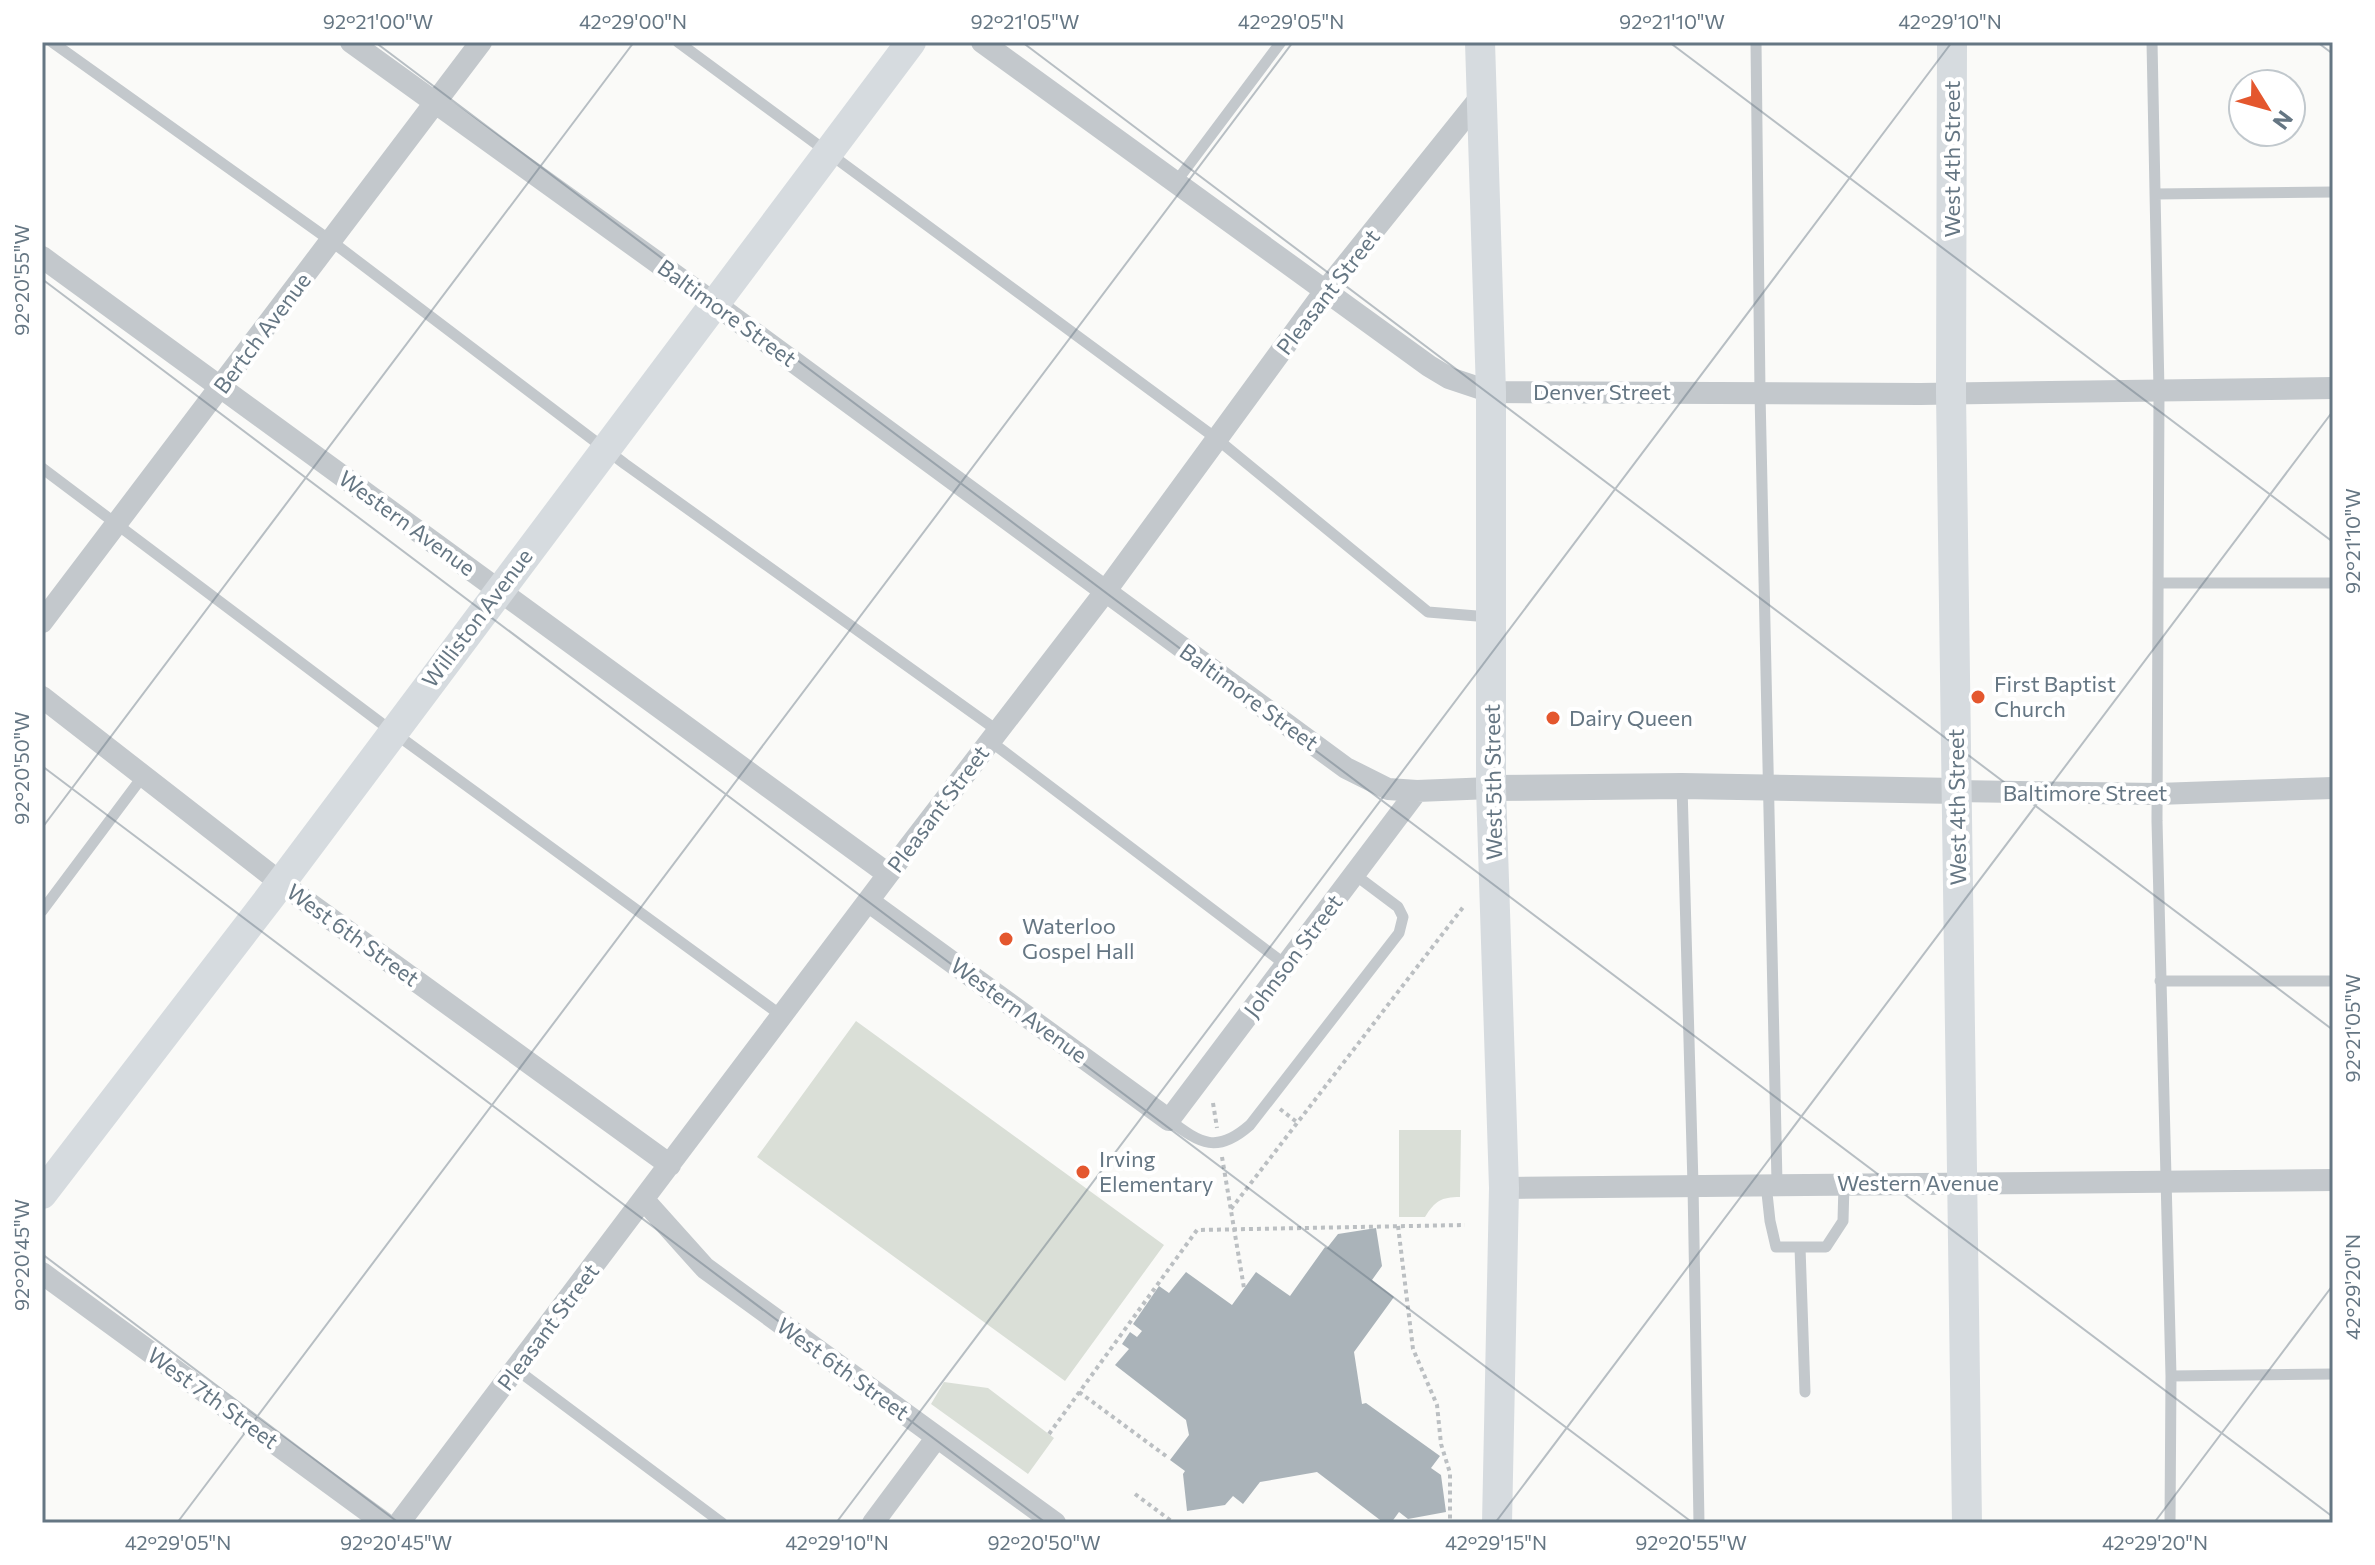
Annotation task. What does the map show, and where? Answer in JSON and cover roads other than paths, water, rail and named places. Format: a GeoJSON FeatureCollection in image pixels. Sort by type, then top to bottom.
{"type":"FeatureCollection","features":[{"type":"Feature","properties":{"kind":"main road","name":"Williston Avenue"},"geometry":{"type":"LineString","coordinates":[[42,1194],[281,883],[911,42]]}},
{"type":"Feature","properties":{"kind":"main road","name":"West 5th Street"},"geometry":{"type":"LineString","coordinates":[[1480,42],[1491,392],[1491,788],[1504,1188],[1497,1523]]}},
{"type":"Feature","properties":{"kind":"main road","name":"West 4th Street"},"geometry":{"type":"LineString","coordinates":[[1952,42],[1951,394],[1967,1523]]}},
{"type":"Feature","properties":{"kind":"street","name":"Baltimore Street"},"geometry":{"type":"LineString","coordinates":[[351,42],[715,304],[1346,768],[1388,789],[1682,786],[2157,794],[2333,788]]}},
{"type":"Feature","properties":{"kind":"street","name":"Bertch Avenue"},"geometry":{"type":"LineString","coordinates":[[42,622],[481,42]]}},
{"type":"Feature","properties":{"kind":"street","name":"Denver Street"},"geometry":{"type":"LineString","coordinates":[[982,42],[1429,366],[1449,378],[1491,392],[1951,394],[2333,388]]}},
{"type":"Feature","properties":{"kind":"street","name":"Pleasant Street"},"geometry":{"type":"LineString","coordinates":[[399,1523],[888,874],[1105,592],[1325,291],[1480,98]]}},
{"type":"Feature","properties":{"kind":"street","name":"Western Avenue"},"geometry":{"type":"LineString","coordinates":[[42,257],[888,874]]}},
{"type":"Feature","properties":{"kind":"street","name":"West 6th Street"},"geometry":{"type":"LineString","coordinates":[[42,697],[281,883],[670,1165]]}},
{"type":"Feature","properties":{"kind":"street","name":"Johnson Street"},"geometry":{"type":"LineString","coordinates":[[1169,1120],[1417,791]]}},
{"type":"Feature","properties":{"kind":"street","name":"Western Avenue"},"geometry":{"type":"LineString","coordinates":[[868,901],[1169,1120]]}},
{"type":"Feature","properties":{"kind":"street","name":"Western Avenue"},"geometry":{"type":"LineString","coordinates":[[1504,1188],[2333,1180]]}},
{"type":"Feature","properties":{"kind":"street","name":"West 6th Street"},"geometry":{"type":"LineString","coordinates":[[644,1200],[705,1268],[1055,1523]]}},
{"type":"Feature","properties":{"kind":"street","name":"West 7th Street"},"geometry":{"type":"LineString","coordinates":[[42,1273],[384,1523]]}},
{"type":"Feature","properties":{"kind":"street"},"geometry":{"type":"LineString","coordinates":[[873,1523],[937,1437]]}},
{"type":"Feature","properties":{"kind":"lane"},"geometry":{"type":"LineString","coordinates":[[52,42],[331,241],[994,736],[1286,965]]}},
{"type":"Feature","properties":{"kind":"lane"},"geometry":{"type":"LineString","coordinates":[[678,42],[1217,439],[1428,612],[1491,617]]}},
{"type":"Feature","properties":{"kind":"lane"},"geometry":{"type":"LineString","coordinates":[[1176,182],[1281,42]]}},
{"type":"Feature","properties":{"kind":"lane"},"geometry":{"type":"LineString","coordinates":[[1756,42],[1769,789],[1770,1221],[1776,1247],[1826,1247],[1843,1221],[1844,1183]]}},
{"type":"Feature","properties":{"kind":"lane"},"geometry":{"type":"LineString","coordinates":[[2152,42],[2159,391],[2157,794],[2171,1376],[2170,1523]]}},
{"type":"Feature","properties":{"kind":"lane"},"geometry":{"type":"LineString","coordinates":[[2155,194],[2333,192]]}},
{"type":"Feature","properties":{"kind":"lane"},"geometry":{"type":"LineString","coordinates":[[42,468],[393,732],[782,1016]]}},
{"type":"Feature","properties":{"kind":"lane"},"geometry":{"type":"LineString","coordinates":[[2158,583],[2333,583]]}},
{"type":"Feature","properties":{"kind":"lane"},"geometry":{"type":"LineString","coordinates":[[42,911],[143,776]]}},
{"type":"Feature","properties":{"kind":"lane"},"geometry":{"type":"LineString","coordinates":[[1682,786],[1699,1523]]}},
{"type":"Feature","properties":{"kind":"lane"},"geometry":{"type":"LineString","coordinates":[[1169,1120],[1195,1140],[1205,1143],[1234,1139],[1250,1125],[1399,933],[1403,917],[1398,907],[1354,874]]}},
{"type":"Feature","properties":{"kind":"lane"},"geometry":{"type":"LineString","coordinates":[[2160,981],[2333,981]]}},
{"type":"Feature","properties":{"kind":"lane"},"geometry":{"type":"LineString","coordinates":[[1800,1247],[1805,1392]]}},
{"type":"Feature","properties":{"kind":"lane"},"geometry":{"type":"LineString","coordinates":[[516,1369],[722,1523]]}},
{"type":"Feature","properties":{"kind":"lane"},"geometry":{"type":"LineString","coordinates":[[2171,1376],[2333,1374]]}},
{"type":"Feature","properties":{"kind":"place","name":"First Baptist Church"},"geometry":{"type":"Point","coordinates":[1978,697]}},
{"type":"Feature","properties":{"kind":"place","name":"Dairy Queen"},"geometry":{"type":"Point","coordinates":[1553,718]}},
{"type":"Feature","properties":{"kind":"place","name":"Waterloo Gospel Hall"},"geometry":{"type":"Point","coordinates":[1006,939]}},
{"type":"Feature","properties":{"kind":"place","name":"Irving Elementary"},"geometry":{"type":"Point","coordinates":[1083,1172]}}]}
